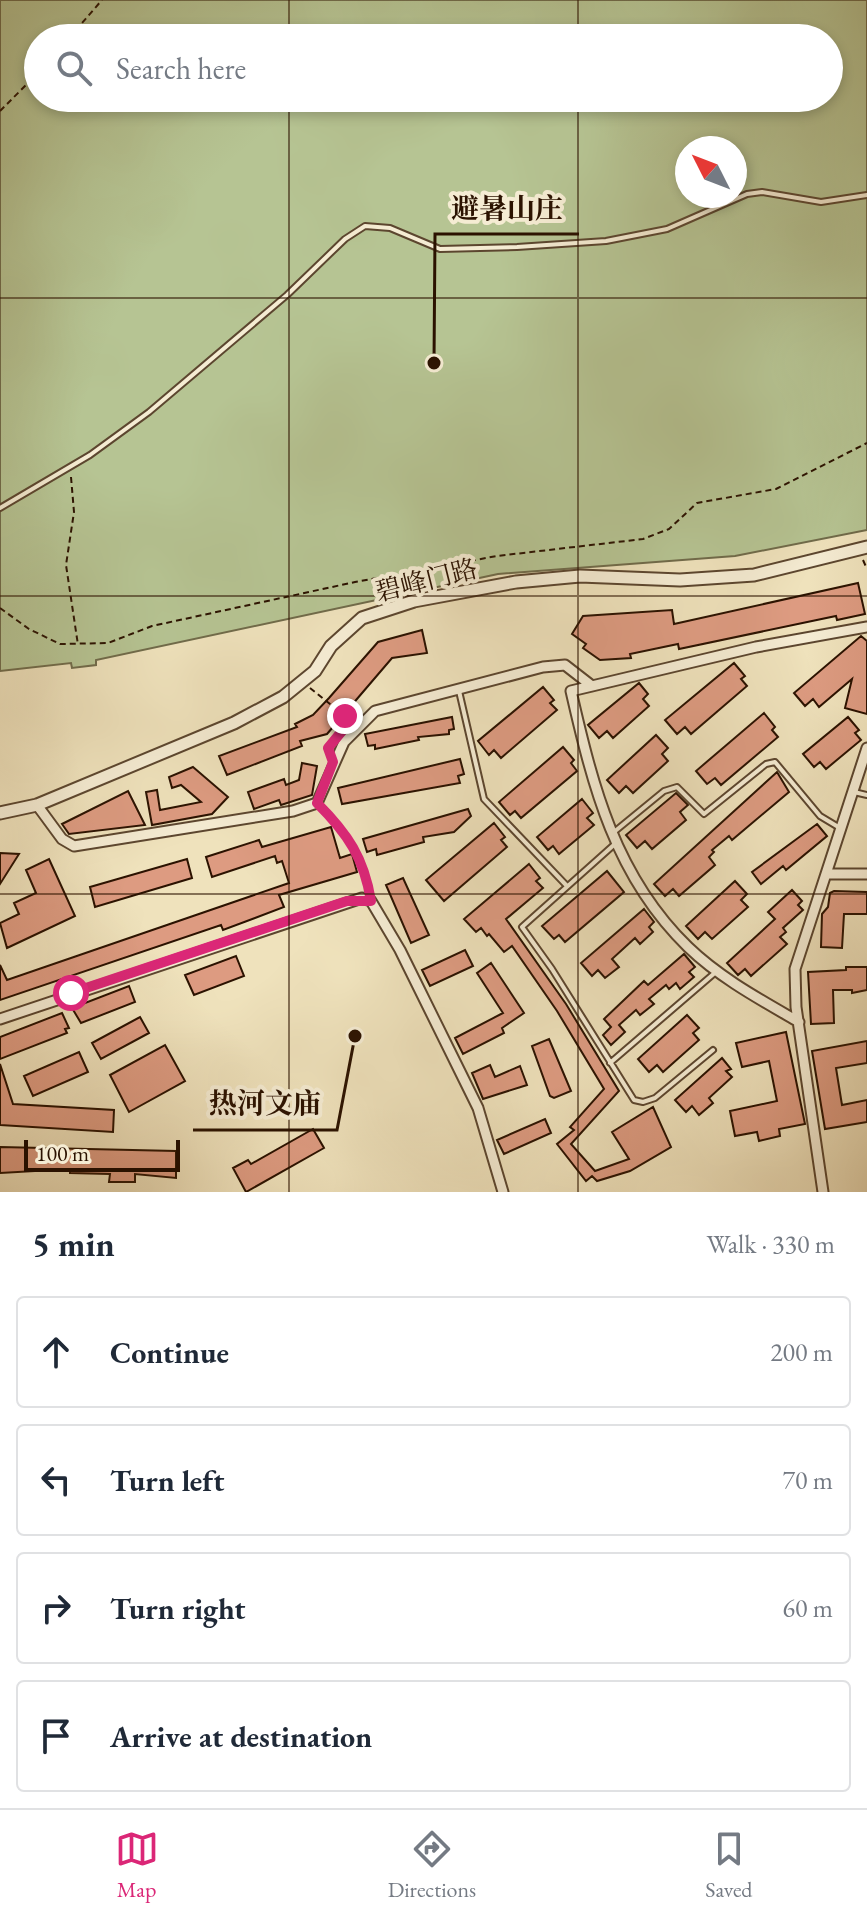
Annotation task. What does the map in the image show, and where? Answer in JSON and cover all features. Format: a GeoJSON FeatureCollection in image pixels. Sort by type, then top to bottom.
{"type":"FeatureCollection","features":[{"type":"Feature","properties":{"kind":"street","name":"碧峰门路"},"geometry":{"type":"LineString","coordinates":[[0,813],[37,805],[234,723],[283,697],[302,681],[344,631],[362,618],[414,601],[516,582],[580,576],[680,580],[754,575],[867,547]]}},
{"type":"Feature","properties":{"kind":"street"},"geometry":{"type":"LineString","coordinates":[[799,1022],[717,971],[690,949],[645,898],[623,864],[584,747],[571,691],[756,647],[867,627]]}},
{"type":"Feature","properties":{"kind":"street"},"geometry":{"type":"LineString","coordinates":[[37,805],[62,839],[74,846],[293,811],[317,803],[344,742],[375,711],[543,667],[565,665],[592,686]]}},
{"type":"Feature","properties":{"kind":"street"},"geometry":{"type":"LineString","coordinates":[[823,1192],[799,1022],[795,969],[867,748]]}},
{"type":"Feature","properties":{"kind":"street"},"geometry":{"type":"LineString","coordinates":[[827,874],[867,874]]}},
{"type":"Feature","properties":{"kind":"street"},"geometry":{"type":"LineString","coordinates":[[0,1019],[347,901],[371,901],[400,950],[478,1108],[503,1192]]}},
{"type":"Feature","properties":{"kind":"lane"},"geometry":{"type":"LineString","coordinates":[[0,508],[70,468],[149,412],[287,295],[345,239],[365,226],[390,228],[440,249],[517,247],[606,241],[667,229],[747,194],[762,192],[821,202],[867,195]]}},
{"type":"Feature","properties":{"kind":"lane"},"geometry":{"type":"LineString","coordinates":[[459,689],[484,799],[567,887]]}},
{"type":"Feature","properties":{"kind":"lane"},"geometry":{"type":"LineString","coordinates":[[713,1050],[655,1098],[643,1102],[634,1100],[522,927],[664,791],[677,787],[704,814],[766,764],[775,762],[820,816],[843,829]]}},
{"type":"Feature","properties":{"kind":"lane"},"geometry":{"type":"LineString","coordinates":[[854,792],[867,795]]}},
{"type":"Feature","properties":{"kind":"lane"},"geometry":{"type":"LineString","coordinates":[[610,1063],[717,971]]}},
{"type":"Feature","properties":{"kind":"path"},"geometry":{"type":"LineString","coordinates":[[81,24],[102,0]]}},
{"type":"Feature","properties":{"kind":"path"},"geometry":{"type":"LineString","coordinates":[[0,111],[24,87]]}},
{"type":"Feature","properties":{"kind":"path"},"geometry":{"type":"LineString","coordinates":[[0,608],[46,639],[78,646],[108,643],[152,626],[355,582],[497,556],[643,539],[669,529],[697,503],[776,489],[867,443]]}},
{"type":"Feature","properties":{"kind":"path"},"geometry":{"type":"LineString","coordinates":[[70,468],[74,512],[66,565],[78,646]]}},
{"type":"Feature","properties":{"kind":"path"},"geometry":{"type":"LineString","coordinates":[[302,681],[345,716],[347,725]]}},
{"type":"Feature","properties":{"kind":"path"},"geometry":{"type":"LineString","coordinates":[[317,803],[341,827],[366,869],[371,901]]}},
{"type":"Feature","properties":{"kind":"green space"},"geometry":{"type":"Polygon","coordinates":[[[0,0],[867,0],[867,530],[735,556],[498,574],[96,660],[96,665],[72,668],[71,663],[0,671],[0,0]]]}},
{"type":"Feature","properties":{"kind":"building"},"geometry":{"type":"Polygon","coordinates":[[[858,583],[865,614],[837,620],[836,616],[679,649],[678,644],[630,654],[631,658],[600,660],[583,648],[586,644],[572,634],[583,616],[672,610],[674,624],[858,583]]]}},
{"type":"Feature","properties":{"kind":"building"},"geometry":{"type":"Polygon","coordinates":[[[422,630],[427,653],[392,658],[327,734],[300,741],[302,746],[227,775],[219,756],[297,727],[295,724],[313,715],[378,642],[422,630]]]}},
{"type":"Feature","properties":{"kind":"building"},"geometry":{"type":"Polygon","coordinates":[[[861,636],[867,641],[867,714],[845,708],[852,679],[819,707],[813,699],[805,706],[794,693],[861,636]]]}},
{"type":"Feature","properties":{"kind":"building"},"geometry":{"type":"Polygon","coordinates":[[[734,663],[745,676],[741,679],[747,686],[691,734],[685,727],[677,734],[665,720],[734,663]]]}},
{"type":"Feature","properties":{"kind":"building"},"geometry":{"type":"Polygon","coordinates":[[[639,683],[648,694],[643,699],[649,706],[613,738],[607,731],[599,738],[588,725],[639,683]]]}},
{"type":"Feature","properties":{"kind":"building"},"geometry":{"type":"Polygon","coordinates":[[[543,687],[554,700],[550,703],[557,710],[501,758],[494,750],[489,755],[478,741],[543,687]]]}},
{"type":"Feature","properties":{"kind":"building"},"geometry":{"type":"Polygon","coordinates":[[[764,713],[775,727],[772,730],[778,737],[721,785],[715,778],[707,784],[696,771],[764,713]]]}},
{"type":"Feature","properties":{"kind":"building"},"geometry":{"type":"Polygon","coordinates":[[[452,717],[454,729],[449,730],[449,734],[418,737],[419,740],[375,749],[375,745],[368,746],[365,734],[452,717]]]}},
{"type":"Feature","properties":{"kind":"building"},"geometry":{"type":"Polygon","coordinates":[[[848,717],[859,730],[855,733],[861,740],[826,769],[820,762],[814,767],[803,754],[848,717]]]}},
{"type":"Feature","properties":{"kind":"building"},"geometry":{"type":"Polygon","coordinates":[[[656,735],[668,748],[662,754],[668,761],[633,793],[626,786],[619,793],[607,780],[656,735]]]}},
{"type":"Feature","properties":{"kind":"building"},"geometry":{"type":"Polygon","coordinates":[[[563,747],[574,760],[571,763],[577,771],[521,818],[515,811],[510,815],[499,802],[563,747]]]}},
{"type":"Feature","properties":{"kind":"building"},"geometry":{"type":"Polygon","coordinates":[[[460,759],[464,774],[458,776],[460,783],[342,804],[338,788],[460,759]]]}},
{"type":"Feature","properties":{"kind":"building"},"geometry":{"type":"Polygon","coordinates":[[[302,763],[317,766],[312,795],[281,805],[279,800],[254,809],[248,792],[284,779],[286,785],[299,780],[302,763]]]}},
{"type":"Feature","properties":{"kind":"building"},"geometry":{"type":"Polygon","coordinates":[[[193,767],[228,797],[212,814],[152,825],[146,792],[157,790],[160,810],[201,802],[181,785],[172,788],[169,777],[193,767]]]}},
{"type":"Feature","properties":{"kind":"building"},"geometry":{"type":"Polygon","coordinates":[[[777,772],[789,792],[732,840],[729,836],[712,850],[714,852],[709,857],[715,865],[679,896],[673,889],[665,896],[654,884],[777,772]]]}},
{"type":"Feature","properties":{"kind":"building"},"geometry":{"type":"Polygon","coordinates":[[[128,791],[145,825],[69,834],[62,824],[128,791]]]}},
{"type":"Feature","properties":{"kind":"building"},"geometry":{"type":"Polygon","coordinates":[[[676,793],[688,805],[680,812],[686,820],[652,849],[645,841],[637,848],[626,835],[676,793]]]}},
{"type":"Feature","properties":{"kind":"building"},"geometry":{"type":"Polygon","coordinates":[[[582,799],[593,813],[587,818],[594,825],[559,854],[553,846],[548,850],[537,837],[582,799]]]}},
{"type":"Feature","properties":{"kind":"building"},"geometry":{"type":"Polygon","coordinates":[[[468,809],[471,816],[454,832],[423,837],[424,842],[377,855],[376,849],[367,852],[363,839],[468,809]]]}},
{"type":"Feature","properties":{"kind":"building"},"geometry":{"type":"Polygon","coordinates":[[[494,823],[505,837],[501,840],[507,847],[444,901],[426,880],[494,823]]]}},
{"type":"Feature","properties":{"kind":"building"},"geometry":{"type":"Polygon","coordinates":[[[817,824],[827,836],[786,870],[783,866],[761,884],[752,872],[817,824]]]}},
{"type":"Feature","properties":{"kind":"building"},"geometry":{"type":"Polygon","coordinates":[[[331,827],[340,858],[352,854],[357,872],[279,895],[284,907],[223,930],[221,925],[0,1000],[0,965],[7,980],[289,883],[282,861],[277,863],[275,856],[212,877],[206,857],[259,840],[262,847],[331,827]]]}},
{"type":"Feature","properties":{"kind":"building"},"geometry":{"type":"Polygon","coordinates":[[[0,853],[19,854],[0,884],[0,853]]]}},
{"type":"Feature","properties":{"kind":"building"},"geometry":{"type":"Polygon","coordinates":[[[49,859],[75,916],[7,948],[0,923],[19,914],[14,903],[36,893],[26,870],[49,859]]]}},
{"type":"Feature","properties":{"kind":"building"},"geometry":{"type":"Polygon","coordinates":[[[187,859],[192,878],[95,907],[90,887],[187,859]]]}},
{"type":"Feature","properties":{"kind":"building"},"geometry":{"type":"Polygon","coordinates":[[[529,864],[540,878],[536,881],[543,888],[506,919],[566,1004],[619,1091],[571,1144],[595,1171],[629,1159],[612,1132],[653,1107],[671,1147],[630,1171],[597,1181],[592,1176],[586,1181],[557,1144],[574,1130],[570,1127],[604,1089],[557,1011],[512,946],[504,952],[489,934],[487,936],[481,928],[476,932],[464,919],[529,864]]]}},
{"type":"Feature","properties":{"kind":"building"},"geometry":{"type":"Polygon","coordinates":[[[607,871],[624,892],[565,942],[559,935],[554,939],[542,926],[607,871]]]}},
{"type":"Feature","properties":{"kind":"building"},"geometry":{"type":"Polygon","coordinates":[[[403,878],[429,935],[411,943],[386,885],[403,878]]]}},
{"type":"Feature","properties":{"kind":"building"},"geometry":{"type":"Polygon","coordinates":[[[735,881],[747,894],[741,900],[748,907],[712,939],[705,932],[698,939],[686,926],[735,881]]]}},
{"type":"Feature","properties":{"kind":"building"},"geometry":{"type":"Polygon","coordinates":[[[792,890],[802,901],[798,905],[803,910],[783,928],[786,932],[780,937],[787,944],[751,976],[745,969],[738,975],[727,963],[775,919],[768,912],[792,890]]]}},
{"type":"Feature","properties":{"kind":"building"},"geometry":{"type":"Polygon","coordinates":[[[867,892],[867,914],[844,914],[842,948],[821,947],[822,914],[828,907],[830,893],[867,892]]]}},
{"type":"Feature","properties":{"kind":"building"},"geometry":{"type":"Polygon","coordinates":[[[644,909],[654,922],[649,927],[653,932],[640,944],[635,938],[612,959],[619,967],[605,978],[598,970],[592,976],[581,963],[644,909]]]}},
{"type":"Feature","properties":{"kind":"building"},"geometry":{"type":"Polygon","coordinates":[[[465,950],[473,966],[430,986],[422,970],[465,950]]]}},
{"type":"Feature","properties":{"kind":"building"},"geometry":{"type":"Polygon","coordinates":[[[684,954],[695,967],[689,972],[694,977],[680,989],[676,983],[669,989],[666,985],[649,999],[654,1004],[640,1015],[636,1010],[619,1025],[625,1032],[611,1045],[603,1035],[611,1027],[604,1019],[644,981],[648,985],[684,954]]]}},
{"type":"Feature","properties":{"kind":"building"},"geometry":{"type":"Polygon","coordinates":[[[236,956],[244,976],[194,995],[185,975],[236,956]]]}},
{"type":"Feature","properties":{"kind":"building"},"geometry":{"type":"Polygon","coordinates":[[[491,963],[524,1013],[502,1028],[504,1033],[463,1054],[455,1038],[503,1013],[477,973],[491,963]]]}},
{"type":"Feature","properties":{"kind":"building"},"geometry":{"type":"Polygon","coordinates":[[[846,967],[867,967],[867,990],[852,993],[852,990],[833,990],[834,1023],[811,1024],[808,972],[846,970],[846,967]]]}},
{"type":"Feature","properties":{"kind":"building"},"geometry":{"type":"Polygon","coordinates":[[[129,986],[135,1002],[81,1023],[72,1008],[129,986]]]}},
{"type":"Feature","properties":{"kind":"building"},"geometry":{"type":"Polygon","coordinates":[[[62,1013],[69,1028],[65,1029],[67,1033],[0,1059],[0,1037],[62,1013]]]}},
{"type":"Feature","properties":{"kind":"building"},"geometry":{"type":"Polygon","coordinates":[[[687,1015],[699,1028],[693,1033],[699,1040],[663,1072],[657,1065],[649,1072],[638,1059],[687,1015]]]}},
{"type":"Feature","properties":{"kind":"building"},"geometry":{"type":"Polygon","coordinates":[[[140,1017],[149,1033],[101,1059],[92,1043],[140,1017]]]}},
{"type":"Feature","properties":{"kind":"building"},"geometry":{"type":"Polygon","coordinates":[[[786,1032],[805,1124],[779,1129],[780,1136],[759,1141],[757,1132],[735,1136],[730,1111],[777,1101],[769,1061],[742,1067],[736,1043],[786,1032]]]}},
{"type":"Feature","properties":{"kind":"building"},"geometry":{"type":"Polygon","coordinates":[[[549,1039],[571,1091],[554,1098],[550,1096],[532,1046],[549,1039]]]}},
{"type":"Feature","properties":{"kind":"building"},"geometry":{"type":"Polygon","coordinates":[[[867,1041],[867,1063],[836,1068],[842,1105],[867,1100],[867,1122],[825,1129],[812,1051],[867,1041]]]}},
{"type":"Feature","properties":{"kind":"building"},"geometry":{"type":"Polygon","coordinates":[[[165,1045],[185,1081],[129,1112],[110,1075],[165,1045]]]}},
{"type":"Feature","properties":{"kind":"building"},"geometry":{"type":"Polygon","coordinates":[[[79,1052],[88,1072],[33,1096],[24,1076],[79,1052]]]}},
{"type":"Feature","properties":{"kind":"building"},"geometry":{"type":"Polygon","coordinates":[[[722,1058],[731,1069],[726,1071],[732,1077],[709,1098],[713,1103],[699,1115],[692,1106],[686,1112],[675,1100],[722,1058]]]}},
{"type":"Feature","properties":{"kind":"building"},"geometry":{"type":"Polygon","coordinates":[[[0,1064],[13,1104],[114,1110],[113,1132],[0,1125],[0,1064]]]}},
{"type":"Feature","properties":{"kind":"building"},"geometry":{"type":"Polygon","coordinates":[[[490,1065],[495,1077],[520,1066],[527,1085],[483,1099],[472,1073],[490,1065]]]}},
{"type":"Feature","properties":{"kind":"building"},"geometry":{"type":"Polygon","coordinates":[[[545,1119],[551,1133],[504,1154],[497,1140],[545,1119]]]}},
{"type":"Feature","properties":{"kind":"building"},"geometry":{"type":"Polygon","coordinates":[[[313,1129],[324,1148],[246,1192],[233,1168],[248,1160],[251,1164],[313,1129]]]}},
{"type":"Feature","properties":{"kind":"building"},"geometry":{"type":"Polygon","coordinates":[[[0,1147],[176,1151],[176,1178],[135,1174],[135,1182],[109,1182],[110,1174],[70,1173],[70,1169],[0,1173],[0,1147]]]}},
{"type":"Feature","properties":{"kind":"place","name":"避暑山庄"},"geometry":{"type":"Point","coordinates":[434,363]}},
{"type":"Feature","properties":{"kind":"place","name":"热河文庙"},"geometry":{"type":"Point","coordinates":[355,1036]}},
{"type":"Feature","properties":{"kind":"route"},"geometry":{"type":"LineString","coordinates":[[71,993],[347,901],[362,898],[371,901],[366,869],[341,827],[317,803],[333,762],[328,748],[347,725],[345,716]]}}]}
